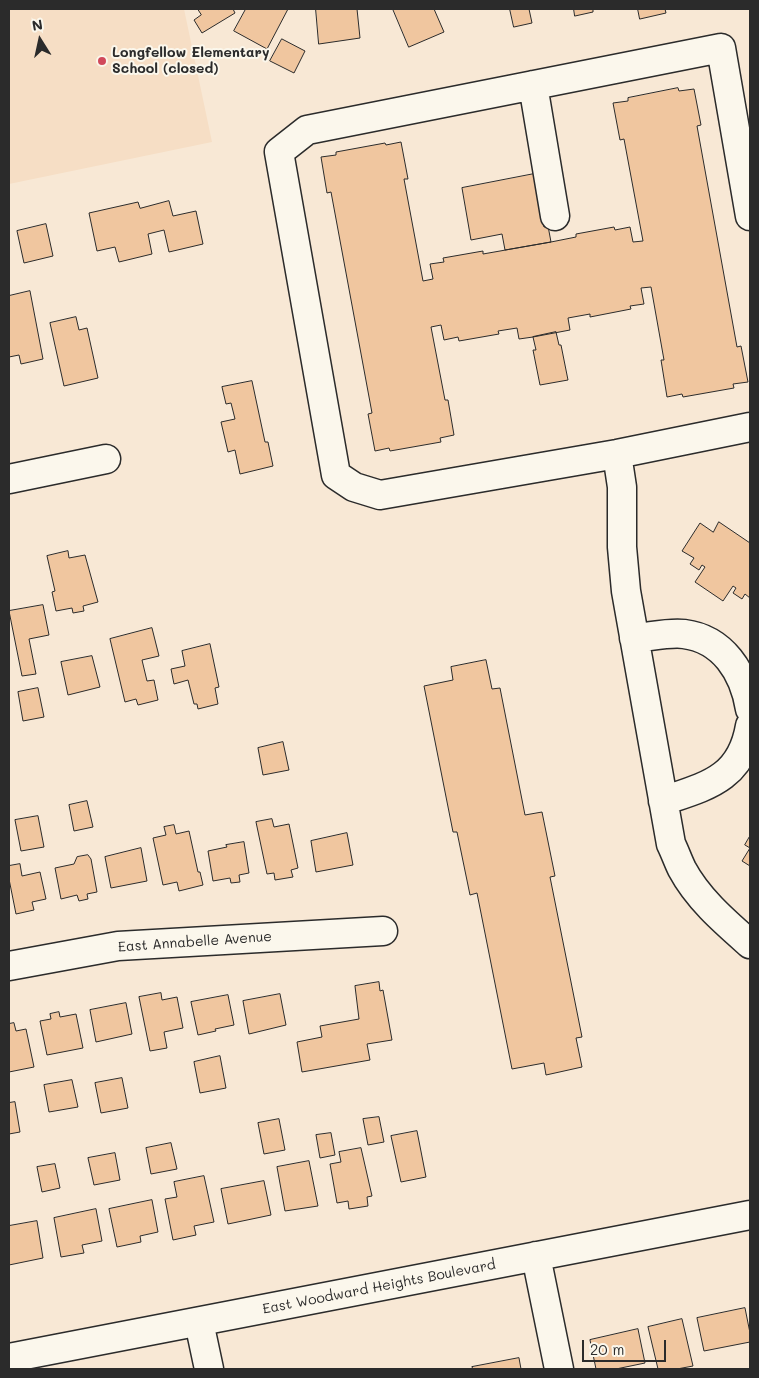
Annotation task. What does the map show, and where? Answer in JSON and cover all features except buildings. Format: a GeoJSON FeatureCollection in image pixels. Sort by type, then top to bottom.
{"type":"FeatureCollection","features":[{"type":"Feature","properties":{"kind":"street"},"geometry":{"type":"LineString","coordinates":[[750,216],[721,48],[307,130],[279,152],[336,475],[354,487],[380,495],[617,454],[750,427]]}},
{"type":"Feature","properties":{"kind":"street"},"geometry":{"type":"LineString","coordinates":[[532,85],[555,216]]}},
{"type":"Feature","properties":{"kind":"street"},"geometry":{"type":"LineString","coordinates":[[617,454],[623,507],[623,568],[671,844],[683,870],[699,894],[726,923],[750,944]]}},
{"type":"Feature","properties":{"kind":"street"},"geometry":{"type":"LineString","coordinates":[[9,479],[106,459]]}},
{"type":"Feature","properties":{"kind":"street"},"geometry":{"type":"LineString","coordinates":[[634,638],[682,634],[700,638],[715,646],[736,668],[744,682],[750,709]]}},
{"type":"Feature","properties":{"kind":"street"},"geometry":{"type":"LineString","coordinates":[[663,801],[713,783],[729,771],[742,755],[750,726]]}},
{"type":"Feature","properties":{"kind":"street","name":"East Annabelle Avenue"},"geometry":{"type":"LineString","coordinates":[[9,966],[118,946],[384,931]]}},
{"type":"Feature","properties":{"kind":"street","name":"East Woodward Heights Boulevard"},"geometry":{"type":"LineString","coordinates":[[9,1358],[750,1215]]}},
{"type":"Feature","properties":{"kind":"street"},"geometry":{"type":"LineString","coordinates":[[536,1256],[559,1369]]}},
{"type":"Feature","properties":{"kind":"street"},"geometry":{"type":"LineString","coordinates":[[199,1322],[209,1369]]}},
{"type":"Feature","properties":{"kind":"shaded area","name":"Longfellow Elementary School (closed)"},"geometry":{"type":"Polygon","coordinates":[[[9,9],[184,9],[212,142],[9,184],[9,9]]]}},
{"type":"Feature","properties":{"kind":"place","name":"Longfellow Elementary School (closed)"},"geometry":{"type":"Point","coordinates":[102,61]}}]}
